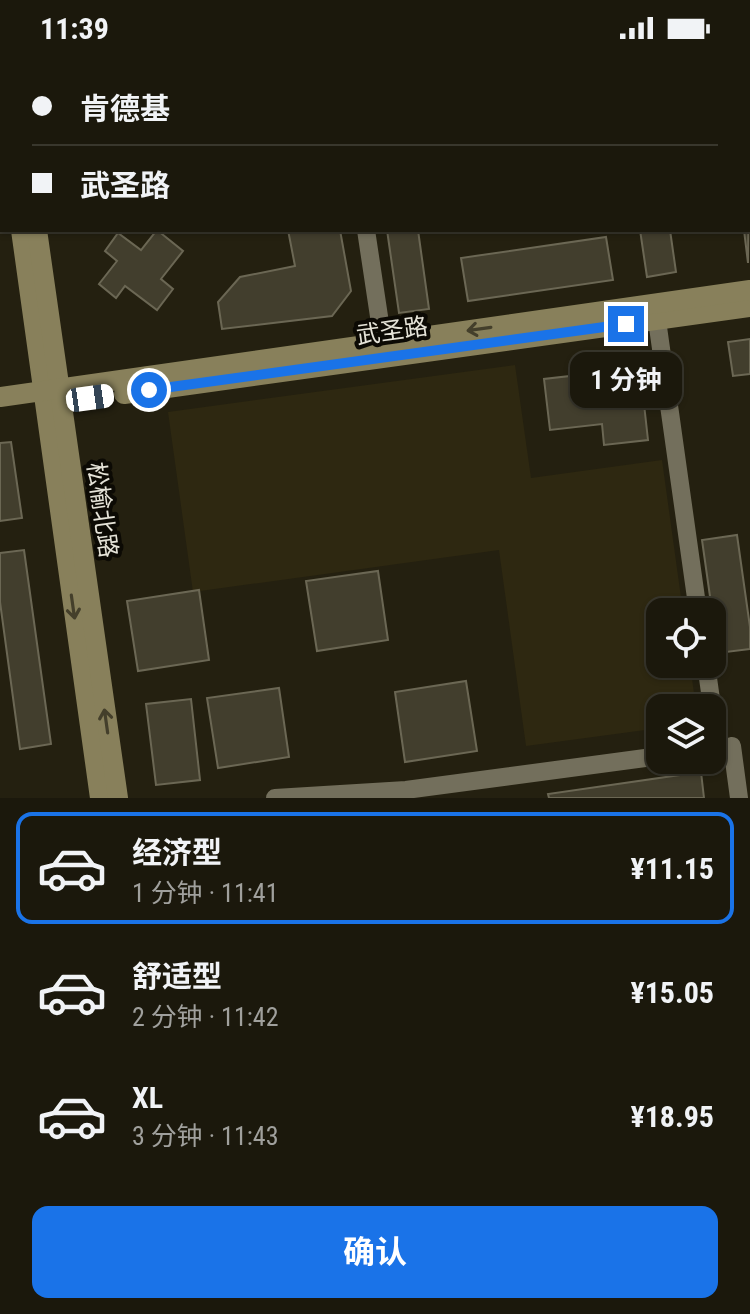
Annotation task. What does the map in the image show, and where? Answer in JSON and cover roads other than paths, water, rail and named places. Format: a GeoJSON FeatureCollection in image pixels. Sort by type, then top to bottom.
{"type":"FeatureCollection","features":[{"type":"Feature","properties":{"kind":"street","name":"松榆北路"},"geometry":{"type":"LineString","coordinates":[[21,232],[54,394],[118,798]]}},
{"type":"Feature","properties":{"kind":"street","name":"松榆北路"},"geometry":{"type":"LineString","coordinates":[[37,232],[100,798]]}},
{"type":"Feature","properties":{"kind":"street"},"geometry":{"type":"LineString","coordinates":[[366,232],[383,343]]}},
{"type":"Feature","properties":{"kind":"street","name":"武圣路"},"geometry":{"type":"LineString","coordinates":[[54,394],[750,290]]}},
{"type":"Feature","properties":{"kind":"street","name":"武圣路"},"geometry":{"type":"LineString","coordinates":[[0,397],[54,394],[750,307]]}},
{"type":"Feature","properties":{"kind":"street"},"geometry":{"type":"LineString","coordinates":[[657,320],[696,598]]}},
{"type":"Feature","properties":{"kind":"street"},"geometry":{"type":"LineString","coordinates":[[710,678],[739,798]]}},
{"type":"Feature","properties":{"kind":"street"},"geometry":{"type":"LineString","coordinates":[[275,798],[406,790],[646,758]]}}]}
